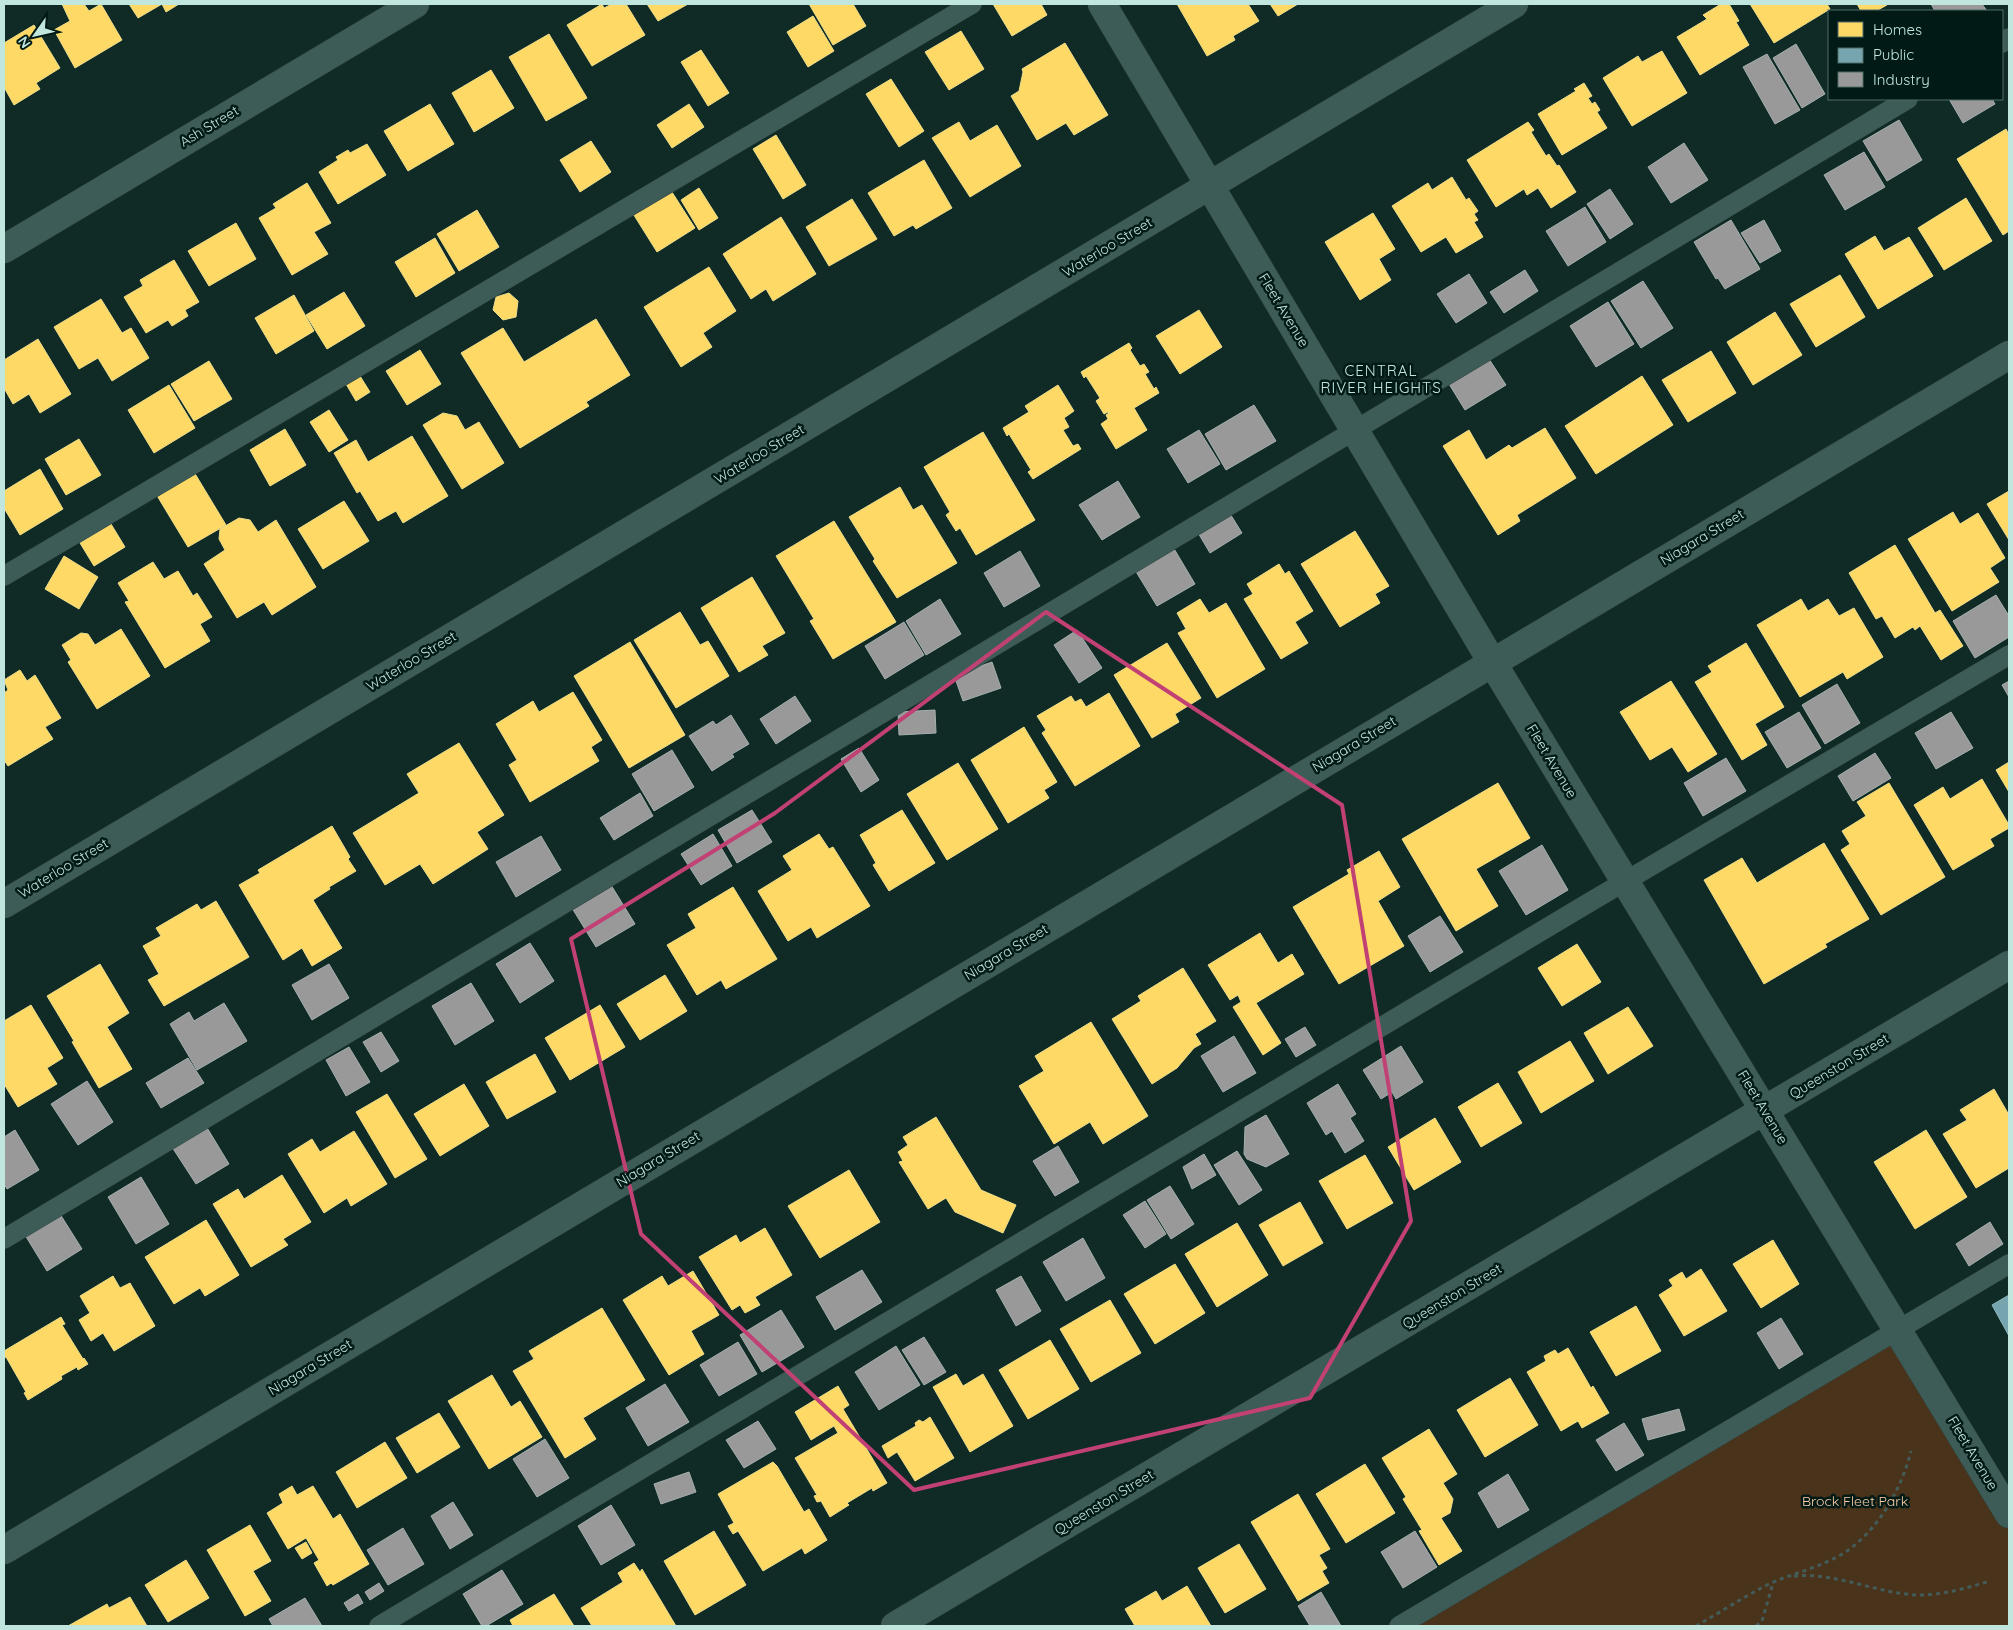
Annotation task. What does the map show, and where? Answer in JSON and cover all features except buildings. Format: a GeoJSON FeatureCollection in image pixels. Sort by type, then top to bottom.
{"type":"FeatureCollection","features":[{"type":"Feature","properties":{"kind":"street","name":"Ash Street"},"geometry":{"type":"LineString","coordinates":[[4,249],[415,4]]}},
{"type":"Feature","properties":{"kind":"street","name":"Fleet Avenue"},"geometry":{"type":"LineString","coordinates":[[1102,4],[1492,662],[2009,1514]]}},
{"type":"Feature","properties":{"kind":"street","name":"Waterloo Street"},"geometry":{"type":"LineString","coordinates":[[4,904],[1514,4]]}},
{"type":"Feature","properties":{"kind":"street","name":"Niagara Street"},"geometry":{"type":"LineString","coordinates":[[4,1550],[2009,355]]}},
{"type":"Feature","properties":{"kind":"street","name":"Queenston Street"},"geometry":{"type":"LineString","coordinates":[[895,1626],[2009,965]]}},
{"type":"Feature","properties":{"kind":"lane"},"geometry":{"type":"LineString","coordinates":[[4,576],[972,4]]}},
{"type":"Feature","properties":{"kind":"lane"},"geometry":{"type":"LineString","coordinates":[[4,1239],[1906,100]]}},
{"type":"Feature","properties":{"kind":"lane"},"geometry":{"type":"LineString","coordinates":[[379,1626],[2009,654]]}},
{"type":"Feature","properties":{"kind":"lane"},"geometry":{"type":"LineString","coordinates":[[1399,1626],[2009,1264]]}},
{"type":"Feature","properties":{"kind":"path"},"geometry":{"type":"LineString","coordinates":[[1696,1626],[1773,1583],[1834,1559],[1864,1539],[1879,1519],[1902,1480],[1911,1451]]}},
{"type":"Feature","properties":{"kind":"path"},"geometry":{"type":"LineString","coordinates":[[1788,1577],[1804,1575],[1826,1577],[1918,1595],[1938,1594],[1990,1581]]}},
{"type":"Feature","properties":{"kind":"path"},"geometry":{"type":"LineString","coordinates":[[1756,1626],[1762,1621],[1773,1583]]}},
{"type":"Feature","properties":{"kind":"highlighted area"},"geometry":{"type":"Polygon","coordinates":[[[1046,612],[1342,805],[1411,1221],[1310,1398],[914,1490],[641,1234],[571,939],[775,813],[1046,612]]]}},
{"type":"Feature","properties":{"kind":"green space","name":"Brock Fleet Park"},"geometry":{"type":"Polygon","coordinates":[[[1898,1330],[2009,1514],[2009,1626],[1401,1626],[1898,1330]]]}},
{"type":"Feature","properties":{"kind":"district","name":"CENTRAL RIVER HEIGHTS"},"geometry":{"type":"Point","coordinates":[1381,380]}}]}
